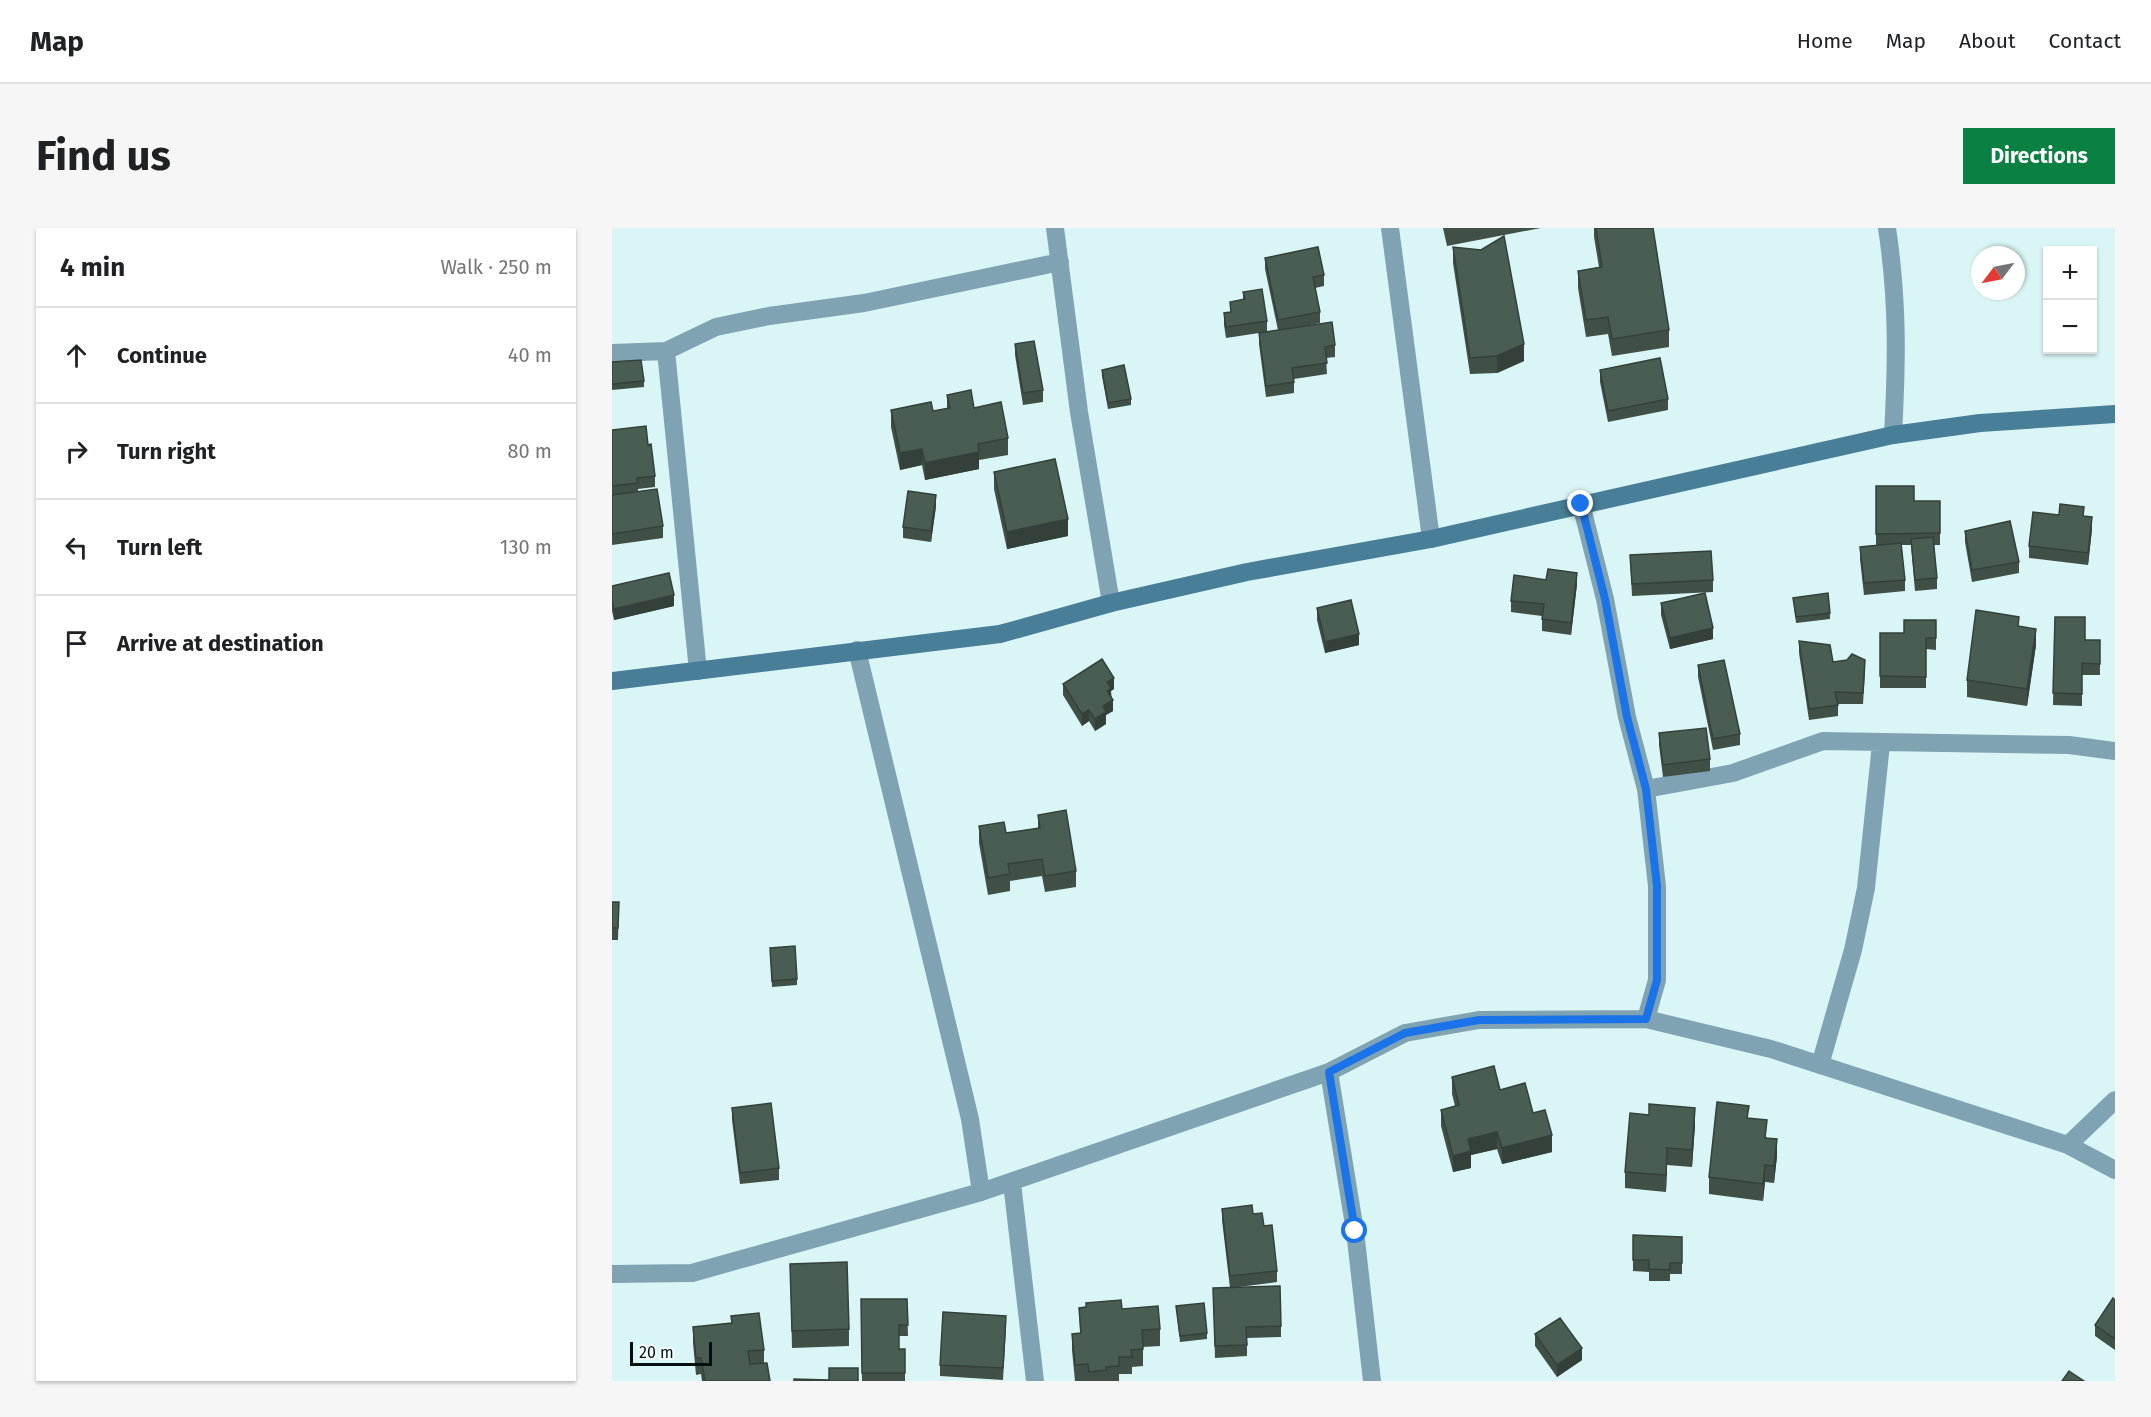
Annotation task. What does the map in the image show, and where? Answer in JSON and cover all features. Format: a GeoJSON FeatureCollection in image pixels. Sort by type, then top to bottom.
{"type":"FeatureCollection","features":[{"type":"Feature","properties":{"kind":"street"},"geometry":{"type":"LineString","coordinates":[[1055,228],[1079,412],[1111,603]]}},
{"type":"Feature","properties":{"kind":"street"},"geometry":{"type":"LineString","coordinates":[[1390,228],[1431,539]]}},
{"type":"Feature","properties":{"kind":"street"},"geometry":{"type":"LineString","coordinates":[[1887,228],[1894,278],[1898,347],[1893,435]]}},
{"type":"Feature","properties":{"kind":"street"},"geometry":{"type":"LineString","coordinates":[[612,353],[666,351],[716,327],[769,316],[864,303],[1060,262]]}},
{"type":"Feature","properties":{"kind":"street"},"geometry":{"type":"LineString","coordinates":[[666,351],[698,671]]}},
{"type":"Feature","properties":{"kind":"street"},"geometry":{"type":"LineString","coordinates":[[612,681],[1000,634],[1111,603],[1247,572],[1431,539],[1893,435],[1980,423],[2115,414]]}},
{"type":"Feature","properties":{"kind":"street"},"geometry":{"type":"LineString","coordinates":[[1581,504],[1605,599],[1627,717],[1646,789],[1657,886],[1657,980],[1646,1019]]}},
{"type":"Feature","properties":{"kind":"street"},"geometry":{"type":"LineString","coordinates":[[857,650],[970,1119],[981,1192]]}},
{"type":"Feature","properties":{"kind":"street"},"geometry":{"type":"LineString","coordinates":[[1646,789],[1733,773],[1823,741],[1881,744],[2069,745],[2115,751]]}},
{"type":"Feature","properties":{"kind":"street"},"geometry":{"type":"LineString","coordinates":[[1820,1065],[1853,950],[1866,888],[1881,744]]}},
{"type":"Feature","properties":{"kind":"street"},"geometry":{"type":"LineString","coordinates":[[612,1274],[692,1273],[1012,1183],[1329,1072],[1405,1033],[1479,1020],[1646,1019],[1771,1049],[2068,1145],[2115,1170]]}},
{"type":"Feature","properties":{"kind":"street"},"geometry":{"type":"LineString","coordinates":[[1329,1072],[1355,1231],[1372,1381]]}},
{"type":"Feature","properties":{"kind":"street"},"geometry":{"type":"LineString","coordinates":[[2068,1145],[2115,1100]]}},
{"type":"Feature","properties":{"kind":"street"},"geometry":{"type":"LineString","coordinates":[[1012,1183],[1035,1381]]}},
{"type":"Feature","properties":{"kind":"building"},"geometry":{"type":"Polygon","coordinates":[[[1596,228],[1653,228],[1669,330],[1612,339],[1608,317],[1586,320],[1578,271],[1602,267],[1596,228]]]}},
{"type":"Feature","properties":{"kind":"building"},"geometry":{"type":"Polygon","coordinates":[[[1504,236],[1524,344],[1497,356],[1470,358],[1453,247],[1481,250],[1504,236]]]}},
{"type":"Feature","properties":{"kind":"building"},"geometry":{"type":"Polygon","coordinates":[[[1318,247],[1324,275],[1313,277],[1320,312],[1278,320],[1265,258],[1318,247]]]}},
{"type":"Feature","properties":{"kind":"building"},"geometry":{"type":"Polygon","coordinates":[[[1262,289],[1267,321],[1226,327],[1224,313],[1231,312],[1230,302],[1245,299],[1243,292],[1262,289]]]}},
{"type":"Feature","properties":{"kind":"building"},"geometry":{"type":"Polygon","coordinates":[[[1332,322],[1335,345],[1325,347],[1327,363],[1292,368],[1294,382],[1266,386],[1259,333],[1332,322]]]}},
{"type":"Feature","properties":{"kind":"building"},"geometry":{"type":"Polygon","coordinates":[[[1034,341],[1043,390],[1023,393],[1015,344],[1034,341]]]}},
{"type":"Feature","properties":{"kind":"building"},"geometry":{"type":"Polygon","coordinates":[[[1660,358],[1668,399],[1608,411],[1600,370],[1660,358]]]}},
{"type":"Feature","properties":{"kind":"building"},"geometry":{"type":"Polygon","coordinates":[[[641,360],[644,381],[612,384],[612,362],[641,360]]]}},
{"type":"Feature","properties":{"kind":"building"},"geometry":{"type":"Polygon","coordinates":[[[1124,365],[1131,399],[1108,403],[1102,370],[1124,365]]]}},
{"type":"Feature","properties":{"kind":"building"},"geometry":{"type":"Polygon","coordinates":[[[971,390],[974,408],[1001,402],[1008,438],[978,444],[979,452],[925,463],[922,449],[900,453],[891,410],[931,402],[933,411],[950,408],[947,395],[971,390]]]}},
{"type":"Feature","properties":{"kind":"building"},"geometry":{"type":"Polygon","coordinates":[[[646,426],[655,476],[637,478],[638,483],[612,486],[612,430],[646,426]]]}},
{"type":"Feature","properties":{"kind":"building"},"geometry":{"type":"Polygon","coordinates":[[[1055,459],[1068,519],[1007,532],[994,472],[1055,459]]]}},
{"type":"Feature","properties":{"kind":"building"},"geometry":{"type":"Polygon","coordinates":[[[1876,486],[1914,486],[1914,501],[1940,501],[1940,533],[1876,534],[1876,486]]]}},
{"type":"Feature","properties":{"kind":"building"},"geometry":{"type":"Polygon","coordinates":[[[657,489],[663,526],[612,534],[612,495],[657,489]]]}},
{"type":"Feature","properties":{"kind":"building"},"geometry":{"type":"Polygon","coordinates":[[[908,491],[936,495],[931,531],[903,527],[908,491]]]}},
{"type":"Feature","properties":{"kind":"building"},"geometry":{"type":"Polygon","coordinates":[[[2060,504],[2084,507],[2083,516],[2092,517],[2088,553],[2029,546],[2033,512],[2059,515],[2060,504]]]}},
{"type":"Feature","properties":{"kind":"building"},"geometry":{"type":"Polygon","coordinates":[[[2010,521],[2019,562],[1972,570],[1965,531],[2010,521]]]}},
{"type":"Feature","properties":{"kind":"building"},"geometry":{"type":"Polygon","coordinates":[[[1933,537],[1937,578],[1915,580],[1911,539],[1933,537]]]}},
{"type":"Feature","properties":{"kind":"building"},"geometry":{"type":"Polygon","coordinates":[[[1901,543],[1905,580],[1864,583],[1860,547],[1901,543]]]}},
{"type":"Feature","properties":{"kind":"building"},"geometry":{"type":"Polygon","coordinates":[[[1711,551],[1713,580],[1632,584],[1630,555],[1711,551]]]}},
{"type":"Feature","properties":{"kind":"building"},"geometry":{"type":"Polygon","coordinates":[[[1548,569],[1577,573],[1571,623],[1542,619],[1544,604],[1511,601],[1514,575],[1546,580],[1548,569]]]}},
{"type":"Feature","properties":{"kind":"building"},"geometry":{"type":"Polygon","coordinates":[[[669,573],[674,595],[614,609],[612,586],[669,573]]]}},
{"type":"Feature","properties":{"kind":"building"},"geometry":{"type":"Polygon","coordinates":[[[1705,593],[1713,628],[1670,638],[1661,603],[1705,593]]]}},
{"type":"Feature","properties":{"kind":"building"},"geometry":{"type":"Polygon","coordinates":[[[1828,593],[1830,613],[1796,617],[1793,598],[1828,593]]]}},
{"type":"Feature","properties":{"kind":"building"},"geometry":{"type":"Polygon","coordinates":[[[1351,600],[1359,634],[1325,642],[1317,608],[1351,600]]]}},
{"type":"Feature","properties":{"kind":"building"},"geometry":{"type":"Polygon","coordinates":[[[1976,610],[2019,617],[2018,626],[2036,629],[2027,689],[1967,680],[1976,610]]]}},
{"type":"Feature","properties":{"kind":"building"},"geometry":{"type":"Polygon","coordinates":[[[2055,617],[2085,617],[2085,640],[2100,640],[2100,664],[2082,663],[2082,694],[2053,693],[2055,617]]]}},
{"type":"Feature","properties":{"kind":"building"},"geometry":{"type":"Polygon","coordinates":[[[1904,620],[1936,620],[1936,638],[1926,638],[1926,677],[1880,676],[1880,633],[1904,633],[1904,620]]]}},
{"type":"Feature","properties":{"kind":"building"},"geometry":{"type":"Polygon","coordinates":[[[1799,641],[1830,645],[1833,662],[1847,660],[1852,654],[1865,660],[1863,693],[1835,692],[1838,705],[1809,709],[1799,641]]]}},
{"type":"Feature","properties":{"kind":"building"},"geometry":{"type":"Polygon","coordinates":[[[1102,659],[1114,678],[1107,682],[1111,688],[1107,691],[1113,700],[1103,706],[1106,712],[1095,719],[1089,710],[1082,714],[1063,684],[1102,659]]]}},
{"type":"Feature","properties":{"kind":"building"},"geometry":{"type":"Polygon","coordinates":[[[1724,660],[1740,734],[1713,739],[1698,665],[1724,660]]]}},
{"type":"Feature","properties":{"kind":"building"},"geometry":{"type":"Polygon","coordinates":[[[1706,728],[1710,759],[1663,765],[1659,733],[1706,728]]]}},
{"type":"Feature","properties":{"kind":"building"},"geometry":{"type":"Polygon","coordinates":[[[1066,810],[1076,871],[1045,876],[1042,859],[1008,864],[1010,874],[988,878],[979,826],[1004,822],[1006,833],[1040,828],[1038,815],[1066,810]]]}},
{"type":"Feature","properties":{"kind":"building"},"geometry":{"type":"Polygon","coordinates":[[[612,902],[619,902],[618,928],[612,928],[612,902]]]}},
{"type":"Feature","properties":{"kind":"building"},"geometry":{"type":"Polygon","coordinates":[[[795,946],[797,979],[772,981],[770,948],[795,946]]]}},
{"type":"Feature","properties":{"kind":"building"},"geometry":{"type":"Polygon","coordinates":[[[1494,1066],[1500,1090],[1525,1083],[1533,1113],[1545,1110],[1552,1135],[1502,1148],[1497,1132],[1468,1139],[1471,1151],[1453,1156],[1441,1110],[1459,1105],[1452,1077],[1494,1066]]]}},
{"type":"Feature","properties":{"kind":"building"},"geometry":{"type":"Polygon","coordinates":[[[1717,1102],[1749,1106],[1747,1118],[1767,1120],[1765,1138],[1777,1139],[1774,1166],[1765,1165],[1763,1184],[1709,1177],[1717,1102]]]}},
{"type":"Feature","properties":{"kind":"building"},"geometry":{"type":"Polygon","coordinates":[[[771,1103],[779,1168],[740,1173],[732,1108],[771,1103]]]}},
{"type":"Feature","properties":{"kind":"building"},"geometry":{"type":"Polygon","coordinates":[[[1649,1104],[1695,1108],[1692,1150],[1667,1148],[1666,1175],[1625,1172],[1630,1113],[1649,1115],[1649,1104]]]}},
{"type":"Feature","properties":{"kind":"building"},"geometry":{"type":"Polygon","coordinates":[[[1252,1205],[1253,1214],[1262,1213],[1264,1226],[1272,1225],[1277,1271],[1230,1276],[1222,1209],[1252,1205]]]}},
{"type":"Feature","properties":{"kind":"building"},"geometry":{"type":"Polygon","coordinates":[[[1633,1235],[1682,1237],[1682,1263],[1670,1263],[1670,1270],[1649,1269],[1649,1260],[1633,1260],[1633,1235]]]}},
{"type":"Feature","properties":{"kind":"building"},"geometry":{"type":"Polygon","coordinates":[[[847,1262],[849,1329],[792,1331],[790,1264],[847,1262]]]}},
{"type":"Feature","properties":{"kind":"building"},"geometry":{"type":"Polygon","coordinates":[[[1280,1286],[1281,1326],[1246,1327],[1247,1345],[1215,1346],[1213,1288],[1280,1286]]]}},
{"type":"Feature","properties":{"kind":"building"},"geometry":{"type":"Polygon","coordinates":[[[2113,1298],[2115,1300],[2115,1339],[2095,1325],[2113,1298]]]}},
{"type":"Feature","properties":{"kind":"building"},"geometry":{"type":"Polygon","coordinates":[[[861,1299],[907,1299],[908,1325],[899,1325],[899,1349],[905,1349],[905,1373],[862,1373],[861,1299]]]}},
{"type":"Feature","properties":{"kind":"building"},"geometry":{"type":"Polygon","coordinates":[[[1121,1300],[1122,1309],[1158,1306],[1160,1329],[1142,1330],[1143,1349],[1131,1350],[1132,1357],[1119,1357],[1119,1366],[1089,1372],[1088,1364],[1075,1365],[1072,1334],[1081,1333],[1079,1308],[1086,1307],[1086,1303],[1121,1300]]]}},
{"type":"Feature","properties":{"kind":"building"},"geometry":{"type":"Polygon","coordinates":[[[1204,1303],[1207,1333],[1180,1336],[1176,1306],[1204,1303]]]}},
{"type":"Feature","properties":{"kind":"building"},"geometry":{"type":"Polygon","coordinates":[[[943,1312],[1006,1316],[1003,1368],[940,1365],[943,1312]]]}},
{"type":"Feature","properties":{"kind":"building"},"geometry":{"type":"Polygon","coordinates":[[[759,1313],[764,1350],[748,1351],[750,1364],[767,1363],[770,1381],[705,1381],[701,1358],[696,1358],[693,1327],[732,1323],[731,1316],[759,1313]]]}},
{"type":"Feature","properties":{"kind":"building"},"geometry":{"type":"Polygon","coordinates":[[[1560,1318],[1582,1348],[1557,1365],[1535,1334],[1560,1318]]]}},
{"type":"Feature","properties":{"kind":"building"},"geometry":{"type":"Polygon","coordinates":[[[829,1368],[858,1368],[858,1381],[794,1381],[794,1379],[829,1380],[829,1368]]]}},
{"type":"Feature","properties":{"kind":"building"},"geometry":{"type":"Polygon","coordinates":[[[2069,1371],[2084,1381],[2062,1381],[2069,1371]]]}},
{"type":"Feature","properties":{"kind":"route"},"geometry":{"type":"LineString","coordinates":[[1355,1231],[1329,1072],[1405,1033],[1479,1020],[1646,1019],[1657,980],[1657,886],[1648,824],[1646,789],[1627,717],[1605,599],[1581,504]]}}]}
